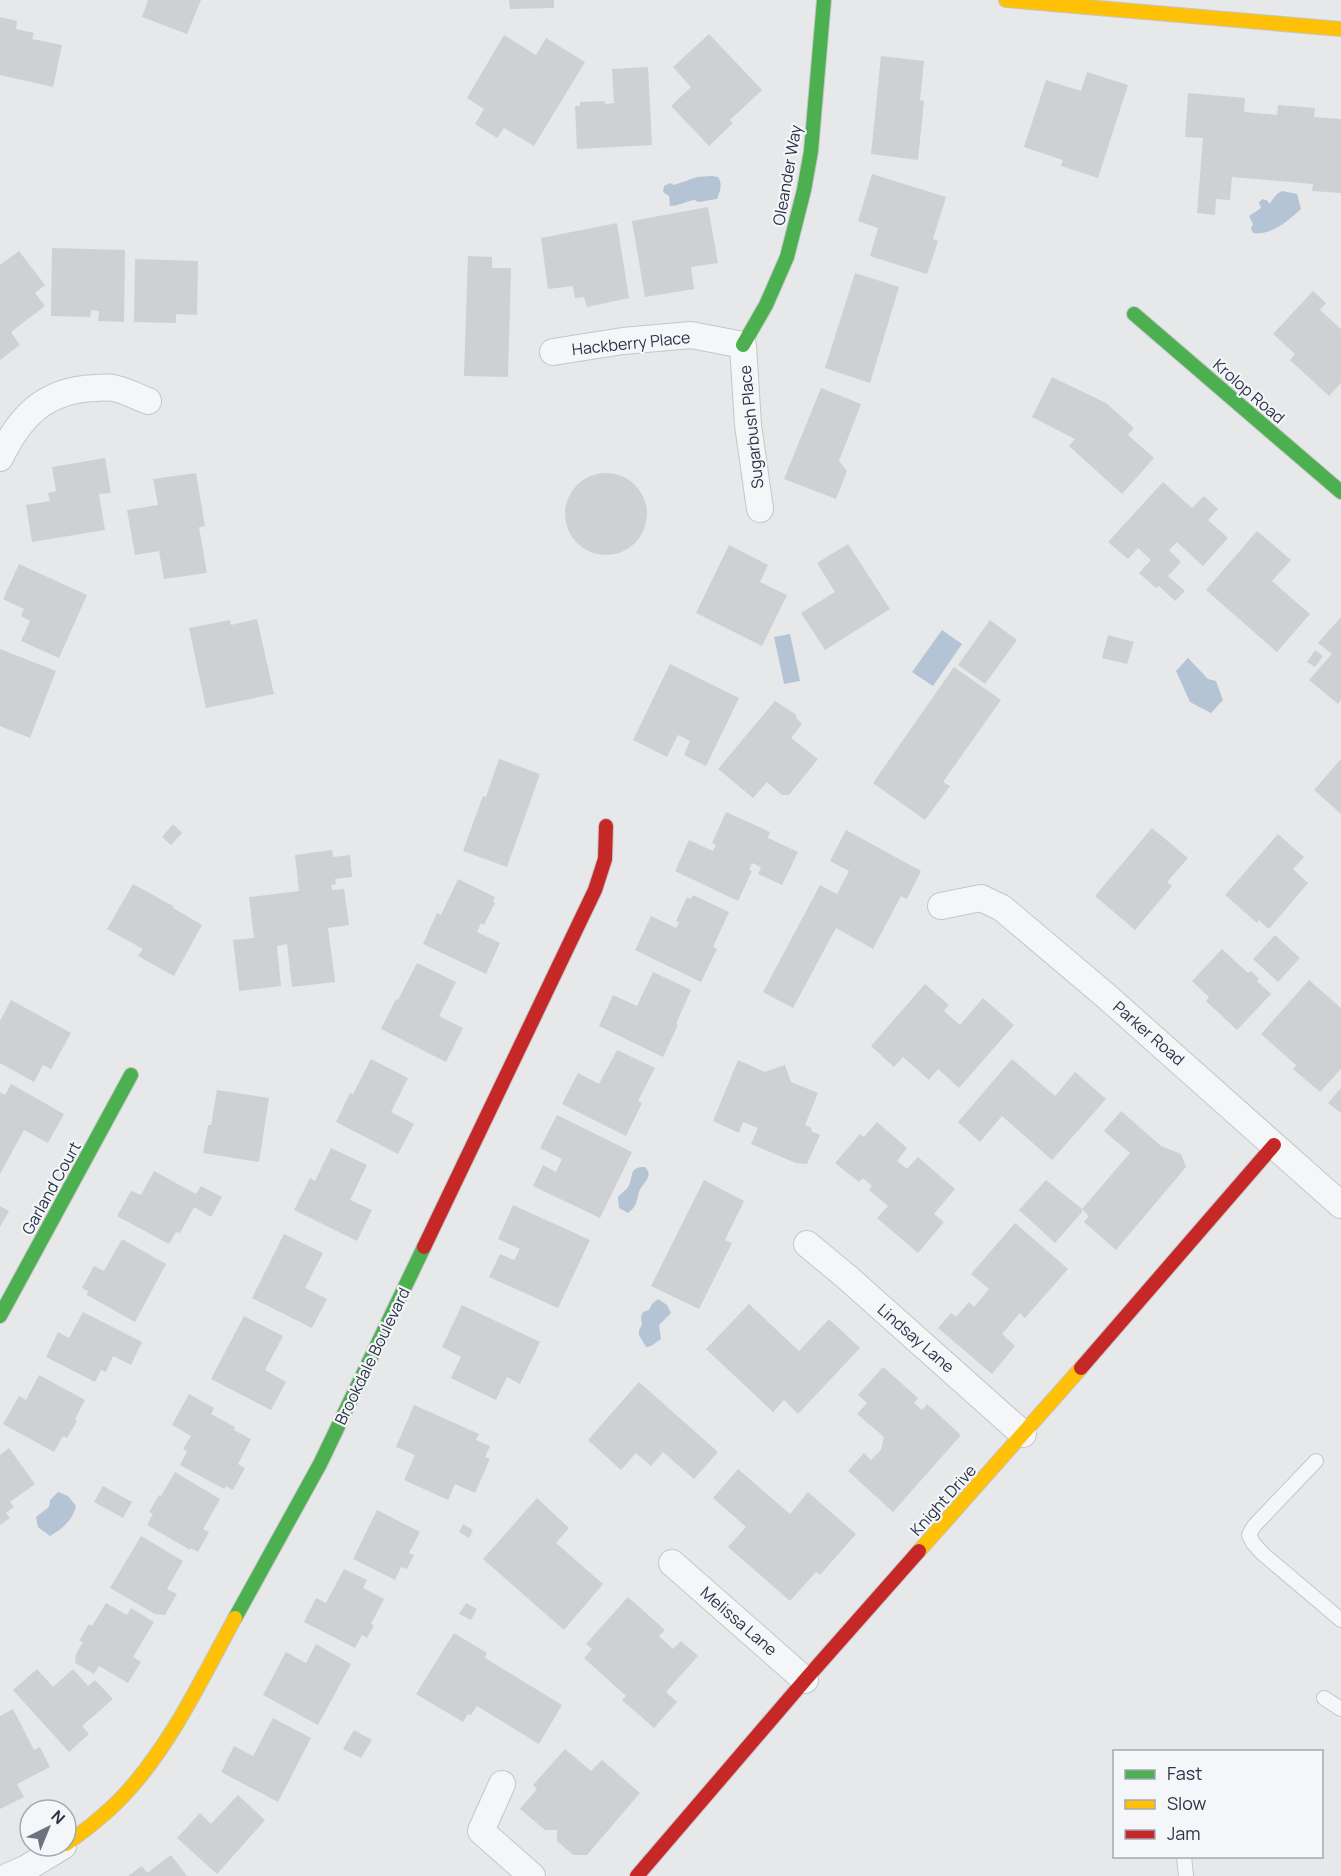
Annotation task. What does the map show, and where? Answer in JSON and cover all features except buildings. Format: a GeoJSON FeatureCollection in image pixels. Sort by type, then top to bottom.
{"type":"FeatureCollection","features":[{"type":"Feature","properties":{"kind":"street","name":"Oleander Way"},"geometry":{"type":"LineString","coordinates":[[743,345],[766,305],[787,257],[802,199],[811,151],[825,0]]}},
{"type":"Feature","properties":{"kind":"street"},"geometry":{"type":"LineString","coordinates":[[1006,0],[1341,29]]}},
{"type":"Feature","properties":{"kind":"street","name":"Krolop Road"},"geometry":{"type":"LineString","coordinates":[[1134,314],[1341,492]]}},
{"type":"Feature","properties":{"kind":"street","name":"Hackberry Place"},"geometry":{"type":"LineString","coordinates":[[553,352],[623,341],[691,335],[743,345]]}},
{"type":"Feature","properties":{"kind":"street","name":"Sugarbush Place"},"geometry":{"type":"LineString","coordinates":[[743,345],[748,425],[760,508]]}},
{"type":"Feature","properties":{"kind":"street"},"geometry":{"type":"LineString","coordinates":[[0,458],[11,435],[29,412],[54,396],[82,388],[113,387],[148,401]]}},
{"type":"Feature","properties":{"kind":"street","name":"Brookdale Boulevard"},"geometry":{"type":"LineString","coordinates":[[78,1835],[127,1792],[175,1727],[320,1464],[595,890],[606,856],[606,826]]}},
{"type":"Feature","properties":{"kind":"street","name":"Parker Road"},"geometry":{"type":"LineString","coordinates":[[940,906],[981,898],[1002,908],[1105,995],[1341,1205]]}},
{"type":"Feature","properties":{"kind":"street","name":"Garland Court"},"geometry":{"type":"LineString","coordinates":[[0,1316],[131,1075]]}},
{"type":"Feature","properties":{"kind":"street","name":"Knight Drive"},"geometry":{"type":"LineString","coordinates":[[637,1876],[1274,1145]]}},
{"type":"Feature","properties":{"kind":"street","name":"Lindsay Lane"},"geometry":{"type":"LineString","coordinates":[[807,1244],[1023,1434]]}},
{"type":"Feature","properties":{"kind":"street","name":"Melissa Lane"},"geometry":{"type":"LineString","coordinates":[[672,1563],[806,1680]]}},
{"type":"Feature","properties":{"kind":"street"},"geometry":{"type":"LineString","coordinates":[[502,1784],[481,1831],[532,1876]]}},
{"type":"Feature","properties":{"kind":"street","name":"Brookdale Boulevard"},"geometry":{"type":"LineString","coordinates":[[9,1876],[43,1858]]}},
{"type":"Feature","properties":{"kind":"lane"},"geometry":{"type":"LineString","coordinates":[[1316,1461],[1254,1526],[1250,1535],[1253,1543],[1263,1554],[1341,1620]]}},
{"type":"Feature","properties":{"kind":"lane"},"geometry":{"type":"LineString","coordinates":[[1323,1698],[1341,1709]]}},
{"type":"Feature","properties":{"kind":"lane"},"geometry":{"type":"LineString","coordinates":[[1184,1858],[1186,1876]]}},
{"type":"Feature","properties":{"kind":"water"},"geometry":{"type":"Polygon","coordinates":[[[697,177],[718,177],[720,183],[717,199],[698,202],[695,200],[670,206],[669,196],[663,192],[664,186],[697,177]]]}},
{"type":"Feature","properties":{"kind":"water"},"geometry":{"type":"Polygon","coordinates":[[[1282,191],[1297,194],[1301,209],[1273,230],[1253,233],[1251,229],[1253,224],[1249,216],[1261,208],[1259,202],[1263,199],[1269,204],[1282,191]]]}},
{"type":"Feature","properties":{"kind":"water"},"geometry":{"type":"Polygon","coordinates":[[[942,630],[962,644],[933,686],[912,672],[942,630]]]}},
{"type":"Feature","properties":{"kind":"water"},"geometry":{"type":"Polygon","coordinates":[[[790,634],[800,681],[784,684],[774,637],[790,634]]]}},
{"type":"Feature","properties":{"kind":"water"},"geometry":{"type":"Polygon","coordinates":[[[1188,658],[1208,679],[1216,681],[1223,700],[1211,713],[1190,702],[1176,671],[1188,658]]]}},
{"type":"Feature","properties":{"kind":"water"},"geometry":{"type":"Polygon","coordinates":[[[645,1167],[648,1178],[639,1192],[636,1204],[628,1213],[619,1208],[618,1197],[628,1187],[634,1170],[645,1167]]]}},
{"type":"Feature","properties":{"kind":"water"},"geometry":{"type":"Polygon","coordinates":[[[658,1299],[667,1305],[671,1313],[659,1325],[661,1339],[646,1347],[639,1335],[642,1325],[641,1317],[643,1312],[649,1310],[658,1299]]]}},
{"type":"Feature","properties":{"kind":"water"},"geometry":{"type":"Polygon","coordinates":[[[58,1492],[68,1496],[76,1506],[66,1524],[50,1536],[38,1527],[36,1517],[49,1507],[50,1500],[58,1492]]]}},
{"type":"Feature","properties":{"kind":"traffic: fast"},"geometry":{"type":"LineString","coordinates":[[743,345],[766,305],[787,257],[804,190],[811,151],[824,0]]}},
{"type":"Feature","properties":{"kind":"traffic: fast"},"geometry":{"type":"LineString","coordinates":[[1134,314],[1341,492]]}},
{"type":"Feature","properties":{"kind":"traffic: fast"},"geometry":{"type":"LineString","coordinates":[[0,1316],[131,1075]]}},
{"type":"Feature","properties":{"kind":"traffic: fast"},"geometry":{"type":"LineString","coordinates":[[235,1618],[320,1464],[424,1247]]}},
{"type":"Feature","properties":{"kind":"traffic: slow"},"geometry":{"type":"LineString","coordinates":[[1006,0],[1341,29]]}},
{"type":"Feature","properties":{"kind":"traffic: slow"},"geometry":{"type":"LineString","coordinates":[[919,1551],[1081,1368]]}},
{"type":"Feature","properties":{"kind":"traffic: slow"},"geometry":{"type":"LineString","coordinates":[[78,1835],[112,1807],[143,1774],[185,1709],[235,1618]]}},
{"type":"Feature","properties":{"kind":"traffic: jam"},"geometry":{"type":"LineString","coordinates":[[424,1247],[595,890],[605,859],[606,826]]}},
{"type":"Feature","properties":{"kind":"traffic: jam"},"geometry":{"type":"LineString","coordinates":[[1081,1368],[1274,1145]]}},
{"type":"Feature","properties":{"kind":"traffic: jam"},"geometry":{"type":"LineString","coordinates":[[637,1876],[919,1551]]}}]}
